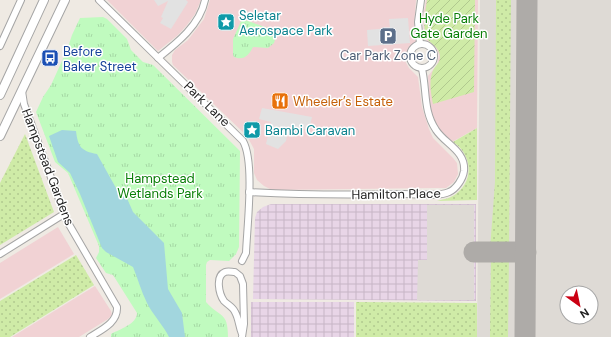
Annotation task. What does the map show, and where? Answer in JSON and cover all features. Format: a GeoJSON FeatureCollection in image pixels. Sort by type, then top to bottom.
{"type":"FeatureCollection","features":[{"type":"Feature","properties":{"kind":"street"},"geometry":{"type":"LineString","coordinates":[[0,46],[2,36],[21,0]]}},
{"type":"Feature","properties":{"kind":"street"},"geometry":{"type":"LineString","coordinates":[[0,95],[44,0]]}},
{"type":"Feature","properties":{"kind":"street"},"geometry":{"type":"LineString","coordinates":[[0,136],[65,0]]}},
{"type":"Feature","properties":{"kind":"street","name":"Park Lane"},"geometry":{"type":"LineString","coordinates":[[100,0],[243,140],[248,151],[249,192],[246,253],[242,261]]}},
{"type":"Feature","properties":{"kind":"street"},"geometry":{"type":"LineString","coordinates":[[158,58],[189,31],[198,18],[205,0]]}},
{"type":"Feature","properties":{"kind":"street"},"geometry":{"type":"LineString","coordinates":[[420,44],[418,22],[421,0]]}},
{"type":"Feature","properties":{"kind":"street"},"geometry":{"type":"LineString","coordinates":[[420,44],[424,44],[431,48],[434,55],[434,59],[430,66],[422,69],[414,67],[409,56],[412,48],[420,44]]}},
{"type":"Feature","properties":{"kind":"street","name":"Hamilton Place"},"geometry":{"type":"LineString","coordinates":[[249,192],[292,194],[432,194],[444,193],[452,190],[461,180],[464,172],[464,165],[459,154],[442,138],[431,121],[426,108],[422,69]]}},
{"type":"Feature","properties":{"kind":"street","name":"Hampstead Gardens"},"geometry":{"type":"LineString","coordinates":[[22,91],[24,104],[67,221],[117,307],[117,316],[114,320],[90,337]]}},
{"type":"Feature","properties":{"kind":"street"},"geometry":{"type":"LineString","coordinates":[[0,254],[64,214]]}},
{"type":"Feature","properties":{"kind":"street"},"geometry":{"type":"LineString","coordinates":[[225,272],[235,272],[240,276],[243,284],[244,324],[242,335],[238,325],[236,313],[223,300],[220,293],[219,280],[221,274],[225,272]]}},
{"type":"Feature","properties":{"kind":"shaded area"},"geometry":{"type":"Polygon","coordinates":[[[107,0],[201,0],[195,14],[187,25],[178,35],[158,51],[107,0]]]}},
{"type":"Feature","properties":{"kind":"shaded area"},"geometry":{"type":"Polygon","coordinates":[[[154,0],[186,0],[188,2],[171,29],[160,23],[168,1],[158,6],[154,0]]]}},
{"type":"Feature","properties":{"kind":"shaded area"},"geometry":{"type":"Polygon","coordinates":[[[210,0],[416,0],[414,25],[416,42],[406,52],[404,59],[409,68],[418,77],[422,107],[433,138],[457,163],[458,174],[454,182],[446,188],[272,190],[264,186],[257,180],[254,173],[254,149],[247,136],[173,65],[172,62],[172,55],[175,50],[188,40],[204,19],[210,0]]]}},
{"type":"Feature","properties":{"kind":"shaded area","name":"Hyde Park Gate Garden"},"geometry":{"type":"Polygon","coordinates":[[[426,0],[478,0],[477,128],[452,142],[439,130],[431,114],[428,76],[437,65],[439,55],[436,48],[427,42],[424,35],[423,16],[426,0]]]}},
{"type":"Feature","properties":{"kind":"shaded area"},"geometry":{"type":"Polygon","coordinates":[[[480,0],[611,0],[611,337],[477,337],[480,0]]]}},
{"type":"Feature","properties":{"kind":"shaded area","name":"Car Park Zone C"},"geometry":{"type":"Polygon","coordinates":[[[408,18],[410,43],[368,46],[367,30],[390,28],[389,19],[408,18]]]}},
{"type":"Feature","properties":{"kind":"shaded area"},"geometry":{"type":"Polygon","coordinates":[[[262,108],[312,117],[310,125],[307,124],[306,129],[289,126],[286,141],[278,149],[266,144],[271,122],[259,119],[262,108]]]}},
{"type":"Feature","properties":{"kind":"shaded area"},"geometry":{"type":"Polygon","coordinates":[[[271,204],[476,204],[476,301],[253,299],[255,218],[257,212],[263,207],[271,204]]]}},
{"type":"Feature","properties":{"kind":"shaded area"},"geometry":{"type":"Polygon","coordinates":[[[427,205],[474,205],[474,300],[417,300],[418,260],[427,260],[427,205]]]}},
{"type":"Feature","properties":{"kind":"shaded area"},"geometry":{"type":"Polygon","coordinates":[[[58,227],[74,254],[0,299],[0,263],[58,227]]]}},
{"type":"Feature","properties":{"kind":"shaded area"},"geometry":{"type":"Polygon","coordinates":[[[95,286],[112,315],[79,337],[12,337],[95,286]]]}},
{"type":"Feature","properties":{"kind":"shaded area"},"geometry":{"type":"Polygon","coordinates":[[[251,302],[354,302],[354,337],[251,337],[251,302]]]}},
{"type":"Feature","properties":{"kind":"green space","name":"Hyde Park Gate Garden"},"geometry":{"type":"Polygon","coordinates":[[[427,0],[475,0],[474,92],[433,104],[431,77],[433,70],[440,60],[440,54],[437,48],[425,37],[424,20],[427,0]]]}},
{"type":"Feature","properties":{"kind":"green space"},"geometry":{"type":"Polygon","coordinates":[[[496,0],[511,0],[509,248],[490,249],[495,182],[496,0]]]}},
{"type":"Feature","properties":{"kind":"green space","name":"Hampstead Wetlands Park"},"geometry":{"type":"Polygon","coordinates":[[[103,17],[107,19],[127,39],[131,50],[143,62],[153,65],[240,151],[239,247],[236,254],[229,261],[210,260],[206,265],[206,302],[225,319],[228,329],[228,337],[111,337],[111,334],[131,323],[136,317],[137,313],[113,275],[106,273],[96,258],[99,252],[99,246],[68,173],[55,162],[36,112],[51,85],[80,18],[103,17]]]}},
{"type":"Feature","properties":{"kind":"green space"},"geometry":{"type":"Polygon","coordinates":[[[242,19],[271,29],[276,36],[274,43],[268,48],[253,47],[248,55],[243,58],[234,57],[233,39],[242,19]]]}},
{"type":"Feature","properties":{"kind":"green space"},"geometry":{"type":"Polygon","coordinates":[[[477,128],[477,200],[437,201],[455,195],[463,187],[468,174],[467,159],[464,153],[453,142],[477,128]]]}},
{"type":"Feature","properties":{"kind":"green space"},"geometry":{"type":"Polygon","coordinates":[[[25,134],[54,212],[0,245],[0,183],[25,134]]]}},
{"type":"Feature","properties":{"kind":"green space"},"geometry":{"type":"Polygon","coordinates":[[[76,255],[94,285],[10,337],[0,337],[0,301],[76,255]]]}},
{"type":"Feature","properties":{"kind":"green space"},"geometry":{"type":"Polygon","coordinates":[[[491,255],[509,255],[508,337],[490,337],[491,255]]]}},
{"type":"Feature","properties":{"kind":"green space"},"geometry":{"type":"Polygon","coordinates":[[[356,302],[477,303],[477,337],[356,337],[356,302]]]}},
{"type":"Feature","properties":{"kind":"water"},"geometry":{"type":"Polygon","coordinates":[[[62,130],[76,131],[79,145],[84,150],[97,154],[116,188],[126,196],[133,212],[164,243],[168,289],[182,313],[185,337],[169,337],[147,303],[133,267],[106,252],[102,248],[80,194],[70,173],[58,162],[49,136],[62,130]]]}},
{"type":"Feature","properties":{"kind":"taxiway"},"geometry":{"type":"LineString","coordinates":[[525,337],[527,0]]}},
{"type":"Feature","properties":{"kind":"taxiway"},"geometry":{"type":"LineString","coordinates":[[474,252],[526,252]]}},
{"type":"Feature","properties":{"kind":"place","name":"Seletar Aerospace Park"},"geometry":{"type":"Point","coordinates":[226,22]}},
{"type":"Feature","properties":{"kind":"place","name":"Car Park Zone C"},"geometry":{"type":"Point","coordinates":[388,36]}},
{"type":"Feature","properties":{"kind":"place","name":"Before Baker Street"},"geometry":{"type":"Point","coordinates":[50,58]}},
{"type":"Feature","properties":{"kind":"place","name":"Wheeler’s Estate"},"geometry":{"type":"Point","coordinates":[280,101]}},
{"type":"Feature","properties":{"kind":"place","name":"Bambi Caravan"},"geometry":{"type":"Point","coordinates":[252,130]}}]}
